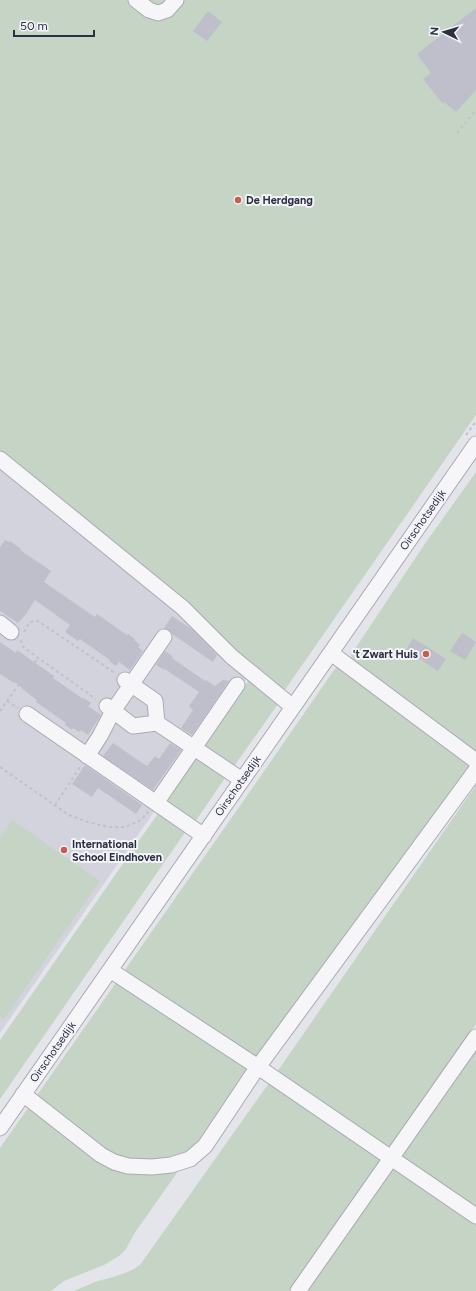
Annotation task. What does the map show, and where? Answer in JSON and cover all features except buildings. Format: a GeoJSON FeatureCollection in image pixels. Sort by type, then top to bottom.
{"type":"FeatureCollection","features":[{"type":"Feature","properties":{"kind":"street"},"geometry":{"type":"LineString","coordinates":[[136,0],[149,10],[158,14],[167,10],[176,0]]}},
{"type":"Feature","properties":{"kind":"street","name":"Oirschotsedijk"},"geometry":{"type":"LineString","coordinates":[[0,1128],[476,444]]}},
{"type":"Feature","properties":{"kind":"street"},"geometry":{"type":"LineString","coordinates":[[0,459],[183,608],[232,657],[293,707]]}},
{"type":"Feature","properties":{"kind":"street"},"geometry":{"type":"LineString","coordinates":[[87,756],[100,736],[110,709],[128,682],[164,637]]}},
{"type":"Feature","properties":{"kind":"street"},"geometry":{"type":"LineString","coordinates":[[331,653],[476,761]]}},
{"type":"Feature","properties":{"kind":"street"},"geometry":{"type":"LineString","coordinates":[[128,682],[155,701],[157,723]]}},
{"type":"Feature","properties":{"kind":"street"},"geometry":{"type":"LineString","coordinates":[[156,803],[238,685]]}},
{"type":"Feature","properties":{"kind":"street"},"geometry":{"type":"LineString","coordinates":[[110,709],[133,726],[157,723],[242,780]]}},
{"type":"Feature","properties":{"kind":"street"},"geometry":{"type":"LineString","coordinates":[[27,714],[204,836]]}},
{"type":"Feature","properties":{"kind":"street"},"geometry":{"type":"LineString","coordinates":[[23,1094],[101,1155],[114,1162],[128,1166],[152,1167],[171,1165],[190,1159],[205,1146],[218,1129],[229,1109],[258,1067],[476,770]]}},
{"type":"Feature","properties":{"kind":"street"},"geometry":{"type":"LineString","coordinates":[[110,970],[258,1067],[476,1216]]}},
{"type":"Feature","properties":{"kind":"street"},"geometry":{"type":"LineString","coordinates":[[298,1291],[476,1037]]}},
{"type":"Feature","properties":{"kind":"path"},"geometry":{"type":"LineString","coordinates":[[457,133],[476,110]]}},
{"type":"Feature","properties":{"kind":"path"},"geometry":{"type":"LineString","coordinates":[[110,709],[23,647],[10,631],[30,622],[38,621],[128,682]]}},
{"type":"Feature","properties":{"kind":"path"},"geometry":{"type":"LineString","coordinates":[[0,711],[38,658]]}},
{"type":"Feature","properties":{"kind":"path"},"geometry":{"type":"LineString","coordinates":[[55,805],[87,756]]}},
{"type":"Feature","properties":{"kind":"path"},"geometry":{"type":"LineString","coordinates":[[0,767],[69,815],[108,827],[125,827],[141,820],[156,803]]}},
{"type":"Feature","properties":{"kind":"shaded area","name":"International School Eindhoven"},"geometry":{"type":"Polygon","coordinates":[[[0,455],[254,668],[0,1033],[0,455]]]}},
{"type":"Feature","properties":{"kind":"green space","name":"De Herdgang"},"geometry":{"type":"Polygon","coordinates":[[[0,0],[476,0],[476,415],[282,694],[0,453],[0,0]]]}},
{"type":"Feature","properties":{"kind":"green space"},"geometry":{"type":"Polygon","coordinates":[[[476,472],[476,755],[353,662],[351,655],[424,545],[476,472]]]}},
{"type":"Feature","properties":{"kind":"green space"},"geometry":{"type":"Polygon","coordinates":[[[337,667],[470,766],[249,1070],[134,1234],[126,1249],[119,1256],[104,1265],[64,1281],[51,1291],[0,1291],[0,1148],[337,667]]]}},
{"type":"Feature","properties":{"kind":"green space"},"geometry":{"type":"Polygon","coordinates":[[[249,680],[278,704],[232,769],[204,745],[249,680]]]}},
{"type":"Feature","properties":{"kind":"green space"},"geometry":{"type":"Polygon","coordinates":[[[196,757],[227,775],[195,822],[165,801],[196,757]]]}},
{"type":"Feature","properties":{"kind":"green space"},"geometry":{"type":"Polygon","coordinates":[[[476,785],[476,1024],[388,1149],[277,1072],[476,785]]]}},
{"type":"Feature","properties":{"kind":"green space"},"geometry":{"type":"Polygon","coordinates":[[[159,812],[186,831],[0,1099],[0,1040],[159,812]]]}},
{"type":"Feature","properties":{"kind":"green space"},"geometry":{"type":"Polygon","coordinates":[[[12,820],[100,881],[4,1019],[0,1016],[0,838],[12,820]]]}},
{"type":"Feature","properties":{"kind":"green space"},"geometry":{"type":"Polygon","coordinates":[[[476,1049],[476,1209],[401,1158],[402,1154],[476,1049]]]}},
{"type":"Feature","properties":{"kind":"green space"},"geometry":{"type":"Polygon","coordinates":[[[269,1083],[380,1159],[289,1291],[74,1291],[95,1282],[124,1273],[140,1265],[269,1083]]]}},
{"type":"Feature","properties":{"kind":"green space"},"geometry":{"type":"Polygon","coordinates":[[[393,1168],[476,1224],[476,1291],[306,1291],[393,1168]]]}},
{"type":"Feature","properties":{"kind":"place","name":"De Herdgang"},"geometry":{"type":"Point","coordinates":[238,200]}},
{"type":"Feature","properties":{"kind":"place","name":"'t Zwart Huis"},"geometry":{"type":"Point","coordinates":[426,654]}},
{"type":"Feature","properties":{"kind":"place","name":"International School Eindhoven"},"geometry":{"type":"Point","coordinates":[64,850]}}]}
